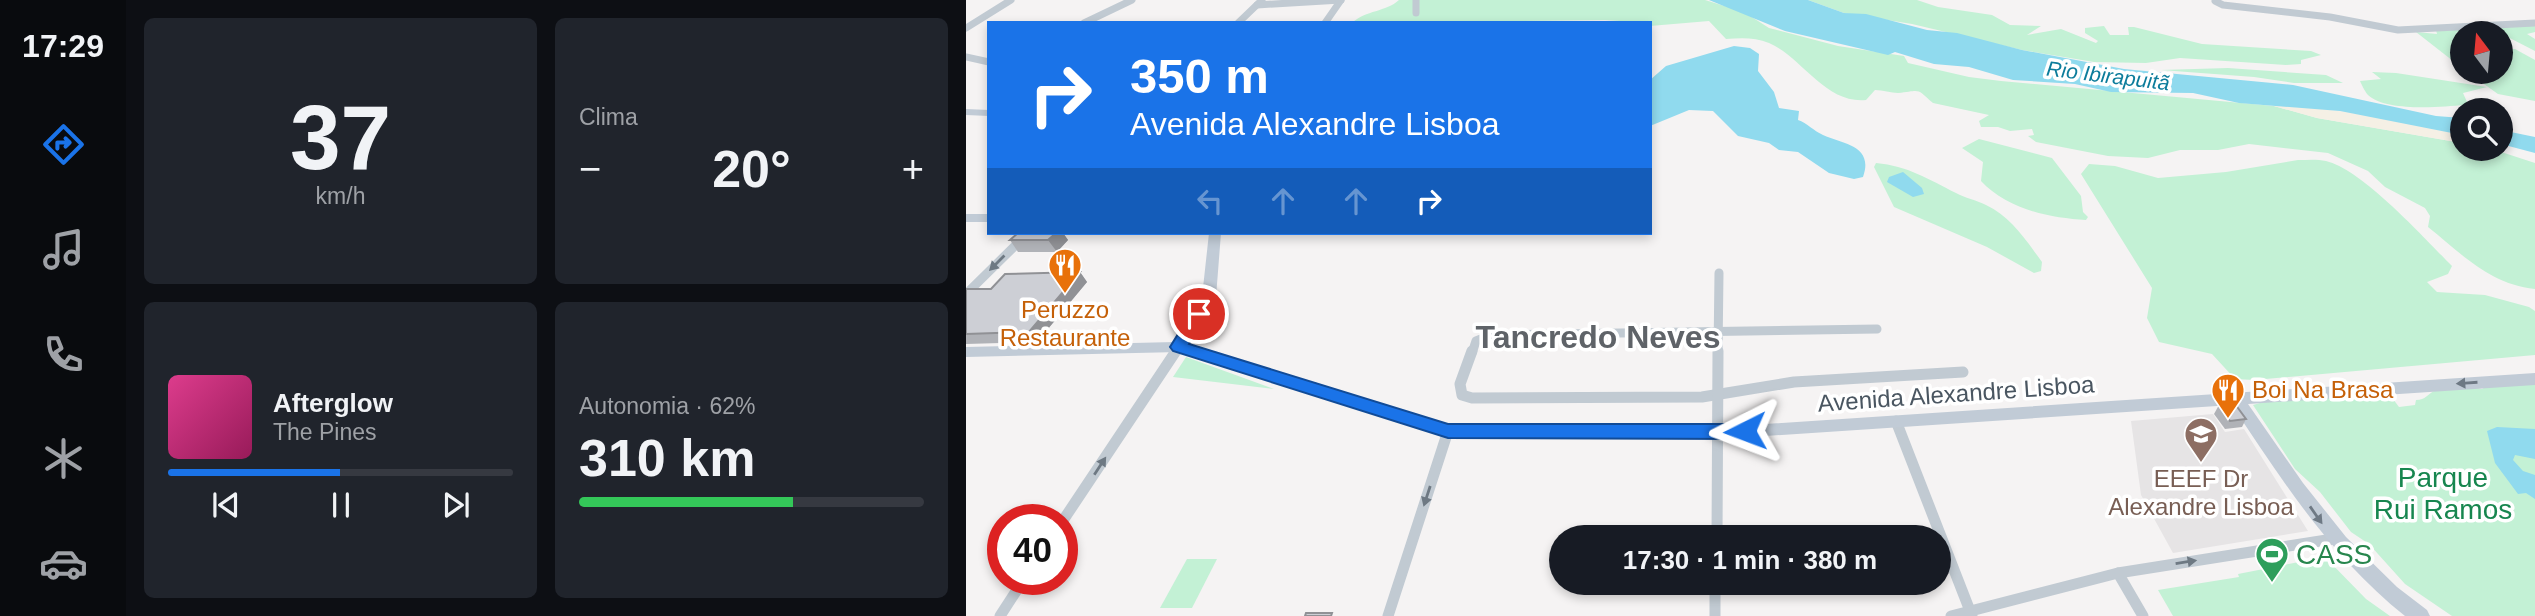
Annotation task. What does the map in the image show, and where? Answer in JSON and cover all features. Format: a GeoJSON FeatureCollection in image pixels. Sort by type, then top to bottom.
{"type":"FeatureCollection","features":[{"type":"Feature","properties":{"kind":"street"},"geometry":{"type":"LineString","coordinates":[[966,28],[1011,0]]}},
{"type":"Feature","properties":{"kind":"street"},"geometry":{"type":"LineString","coordinates":[[1088,21],[1132,0]]}},
{"type":"Feature","properties":{"kind":"street"},"geometry":{"type":"LineString","coordinates":[[1240,21],[1260,3],[1341,0]]}},
{"type":"Feature","properties":{"kind":"street"},"geometry":{"type":"LineString","coordinates":[[1326,21],[1341,0]]}},
{"type":"Feature","properties":{"kind":"street"},"geometry":{"type":"LineString","coordinates":[[1416,0],[1416,13]]}},
{"type":"Feature","properties":{"kind":"street"},"geometry":{"type":"LineString","coordinates":[[2215,1],[2398,30],[2535,23]]}},
{"type":"Feature","properties":{"kind":"street"},"geometry":{"type":"LineString","coordinates":[[966,57],[987,62]]}},
{"type":"Feature","properties":{"kind":"street"},"geometry":{"type":"LineString","coordinates":[[966,112],[987,113]]}},
{"type":"Feature","properties":{"kind":"street"},"geometry":{"type":"LineString","coordinates":[[966,218],[987,218]]}},
{"type":"Feature","properties":{"kind":"street"},"geometry":{"type":"LineString","coordinates":[[966,294],[1026,235]]}},
{"type":"Feature","properties":{"kind":"street"},"geometry":{"type":"LineString","coordinates":[[1075,504],[1209,297],[1215,235]]}},
{"type":"Feature","properties":{"kind":"street"},"geometry":{"type":"LineString","coordinates":[[1717,525],[1720,433],[1718,272]]}},
{"type":"Feature","properties":{"kind":"street"},"geometry":{"type":"LineString","coordinates":[[1877,329],[1491,335],[1476,341],[1460,384],[1462,395],[1472,398],[1663,399],[1794,382],[1963,372]]}},
{"type":"Feature","properties":{"kind":"street","name":"Avenida Alexandre Lisboa"},"geometry":{"type":"LineString","coordinates":[[966,352],[1179,347],[1448,431],[1720,433],[2535,379]]}},
{"type":"Feature","properties":{"kind":"street"},"geometry":{"type":"LineString","coordinates":[[2236,398],[2333,539],[2385,591],[2420,616]]}},
{"type":"Feature","properties":{"kind":"street"},"geometry":{"type":"LineString","coordinates":[[1896,421],[1971,613]]}},
{"type":"Feature","properties":{"kind":"street"},"geometry":{"type":"LineString","coordinates":[[1388,616],[1448,431]]}},
{"type":"Feature","properties":{"kind":"street"},"geometry":{"type":"LineString","coordinates":[[1951,616],[2118,573],[2333,539]]}},
{"type":"Feature","properties":{"kind":"street"},"geometry":{"type":"LineString","coordinates":[[2118,573],[2143,616]]}},
{"type":"Feature","properties":{"kind":"street"},"geometry":{"type":"LineString","coordinates":[[1000,616],[1014,595]]}},
{"type":"Feature","properties":{"kind":"street"},"geometry":{"type":"LineString","coordinates":[[1714,616],[1715,595]]}},
{"type":"Feature","properties":{"kind":"shaded area","name":"EEEF Dr Alexandre Lisboa"},"geometry":{"type":"Polygon","coordinates":[[[2213,414],[2225,432],[2244,429],[2308,531],[2173,553],[2141,495],[2131,421],[2213,414]]]}},
{"type":"Feature","properties":{"kind":"green space"},"geometry":{"type":"Polygon","coordinates":[[[1399,0],[1705,0],[1744,12],[1769,28],[1838,46],[1904,56],[1908,63],[1969,77],[2274,106],[2317,118],[2450,141],[2450,161],[2513,161],[2513,156],[2535,163],[2535,289],[2504,281],[2477,266],[2428,227],[2430,216],[2425,208],[2385,187],[2368,171],[2328,153],[2249,144],[2218,150],[2180,150],[2148,158],[2108,156],[2036,142],[2028,136],[2034,135],[2032,129],[2010,131],[1998,127],[1981,127],[1979,121],[1989,115],[1933,103],[1918,91],[1898,93],[1875,90],[1866,100],[1838,95],[1769,43],[1742,38],[1726,39],[1709,21],[1652,26],[1652,21],[1605,20],[1355,21],[1399,0]]]}},
{"type":"Feature","properties":{"kind":"green space"},"geometry":{"type":"Polygon","coordinates":[[[1808,0],[1917,0],[1938,7],[1992,15],[2010,25],[2041,26],[2027,35],[2061,29],[2096,43],[2098,41],[2085,33],[2085,28],[2104,26],[2110,35],[2129,35],[2128,27],[2134,27],[2202,44],[2311,51],[2321,55],[2301,60],[2301,64],[2286,65],[2180,58],[2146,63],[2094,62],[2022,50],[1912,24],[1844,13],[1808,0]]]}},
{"type":"Feature","properties":{"kind":"green space"},"geometry":{"type":"Polygon","coordinates":[[[2535,25],[2535,32],[2527,34],[2535,39],[2535,51],[2513,40],[2513,26],[2535,25]]]}},
{"type":"Feature","properties":{"kind":"green space"},"geometry":{"type":"Polygon","coordinates":[[[2450,29],[2450,59],[2416,32],[2437,34],[2436,30],[2450,29]]]}},
{"type":"Feature","properties":{"kind":"green space"},"geometry":{"type":"Polygon","coordinates":[[[2513,49],[2535,60],[2535,101],[2498,94],[2484,84],[2513,84],[2513,49]]]}},
{"type":"Feature","properties":{"kind":"green space"},"geometry":{"type":"Polygon","coordinates":[[[2228,68],[2326,75],[2343,83],[2294,83],[2161,70],[2228,68]]]}},
{"type":"Feature","properties":{"kind":"green space"},"geometry":{"type":"Polygon","coordinates":[[[2372,72],[2396,73],[2450,81],[2450,84],[2487,87],[2463,93],[2465,98],[2450,98],[2450,106],[2400,106],[2376,100],[2367,94],[2360,81],[2381,79],[2372,72]]]}},
{"type":"Feature","properties":{"kind":"green space"},"geometry":{"type":"Polygon","coordinates":[[[1979,139],[2052,158],[2081,196],[2083,212],[2088,217],[2086,220],[2029,210],[1991,191],[1981,181],[1983,162],[1962,148],[1979,139]]]}},
{"type":"Feature","properties":{"kind":"green space"},"geometry":{"type":"Polygon","coordinates":[[[2298,160],[2323,160],[2341,167],[2392,206],[2452,266],[2448,274],[2427,282],[2437,292],[2485,295],[2535,311],[2535,355],[2254,380],[2235,379],[2212,354],[2159,342],[2147,318],[2152,288],[2081,174],[2089,164],[2115,166],[2158,178],[2226,172],[2298,160]]]}},
{"type":"Feature","properties":{"kind":"green space"},"geometry":{"type":"Polygon","coordinates":[[[1876,163],[1917,174],[1995,210],[2030,246],[2042,262],[2041,271],[2034,273],[1987,247],[1894,207],[1874,167],[1876,163]]]}},
{"type":"Feature","properties":{"kind":"green space"},"geometry":{"type":"Polygon","coordinates":[[[1186,357],[1274,389],[1173,377],[1186,357]]]}},
{"type":"Feature","properties":{"kind":"green space","name":"Parque Rui Ramos"},"geometry":{"type":"Polygon","coordinates":[[[2535,379],[2535,616],[2452,616],[2405,584],[2369,544],[2351,532],[2320,492],[2295,469],[2253,405],[2285,398],[2341,394],[2393,399],[2399,407],[2415,405],[2416,400],[2447,387],[2482,389],[2493,382],[2535,379]]]}},
{"type":"Feature","properties":{"kind":"green space","name":"CASS"},"geometry":{"type":"Polygon","coordinates":[[[2325,557],[2366,599],[2390,616],[2173,616],[2158,590],[2239,577],[2238,574],[2325,557]]]}},
{"type":"Feature","properties":{"kind":"green space"},"geometry":{"type":"Polygon","coordinates":[[[1187,559],[1217,559],[1192,608],[1160,608],[1187,559]]]}},
{"type":"Feature","properties":{"kind":"sand"},"geometry":{"type":"Polygon","coordinates":[[[2282,104],[2370,115],[2450,132],[2450,141],[2317,118],[2274,106],[2282,104]]]}},
{"type":"Feature","properties":{"kind":"water","name":"Rio Ibirapuitã"},"geometry":{"type":"Polygon","coordinates":[[[1709,0],[1808,0],[1844,13],[1866,14],[1927,30],[1957,33],[2022,50],[2124,69],[2293,85],[2450,117],[2450,133],[2340,111],[2239,103],[2193,93],[2111,92],[2075,84],[2013,80],[1969,67],[1934,64],[1895,52],[1888,55],[1785,31],[1709,0]]]}},
{"type":"Feature","properties":{"kind":"water"},"geometry":{"type":"Polygon","coordinates":[[[1734,46],[1750,48],[1759,54],[1758,71],[1774,92],[1779,108],[1799,111],[1798,120],[1861,152],[1865,167],[1863,177],[1854,179],[1829,173],[1798,152],[1779,150],[1769,143],[1738,136],[1713,111],[1689,110],[1652,125],[1652,78],[1666,66],[1734,46]]]}},
{"type":"Feature","properties":{"kind":"water"},"geometry":{"type":"Polygon","coordinates":[[[2513,132],[2535,137],[2535,153],[2513,147],[2513,132]]]}},
{"type":"Feature","properties":{"kind":"water"},"geometry":{"type":"Polygon","coordinates":[[[1903,172],[1922,188],[1924,194],[1913,197],[1887,182],[1889,177],[1903,172]]]}},
{"type":"Feature","properties":{"kind":"water"},"geometry":{"type":"Polygon","coordinates":[[[2497,427],[2535,429],[2535,459],[2515,455],[2513,460],[2523,471],[2535,475],[2535,499],[2526,493],[2518,494],[2495,463],[2487,431],[2497,427]]]}},
{"type":"Feature","properties":{"kind":"building"},"geometry":{"type":"Polygon","coordinates":[[[1016,235],[1054,235],[1048,240],[1010,240],[1016,235]]]}},
{"type":"Feature","properties":{"kind":"building"},"geometry":{"type":"Polygon","coordinates":[[[1080,272],[1029,332],[966,334],[966,289],[991,289],[1005,274],[1080,272]]]}},
{"type":"Feature","properties":{"kind":"building"},"geometry":{"type":"Polygon","coordinates":[[[2235,404],[2246,419],[2230,421],[2219,405],[2235,404]]]}},
{"type":"Feature","properties":{"kind":"building"},"geometry":{"type":"Polygon","coordinates":[[[1306,613],[1332,613],[1331,616],[1305,616],[1306,613]]]}},
{"type":"Feature","properties":{"kind":"place","name":"Peruzzo Restaurante"},"geometry":{"type":"Point","coordinates":[1065,295]}},
{"type":"Feature","properties":{"kind":"place","name":"Boi Na Brasa"},"geometry":{"type":"Point","coordinates":[2228,420]}},
{"type":"Feature","properties":{"kind":"place","name":"EEEF Dr Alexandre Lisboa"},"geometry":{"type":"Point","coordinates":[2201,464]}},
{"type":"Feature","properties":{"kind":"place","name":"CASS"},"geometry":{"type":"Point","coordinates":[2272,584]}},
{"type":"Feature","properties":{"kind":"district","name":"Tancredo Neves"},"geometry":{"type":"Point","coordinates":[1598,337]}},
{"type":"Feature","properties":{"kind":"route"},"geometry":{"type":"LineString","coordinates":[[1199,314],[1179,347],[1448,431],[1745,431]]}}]}
